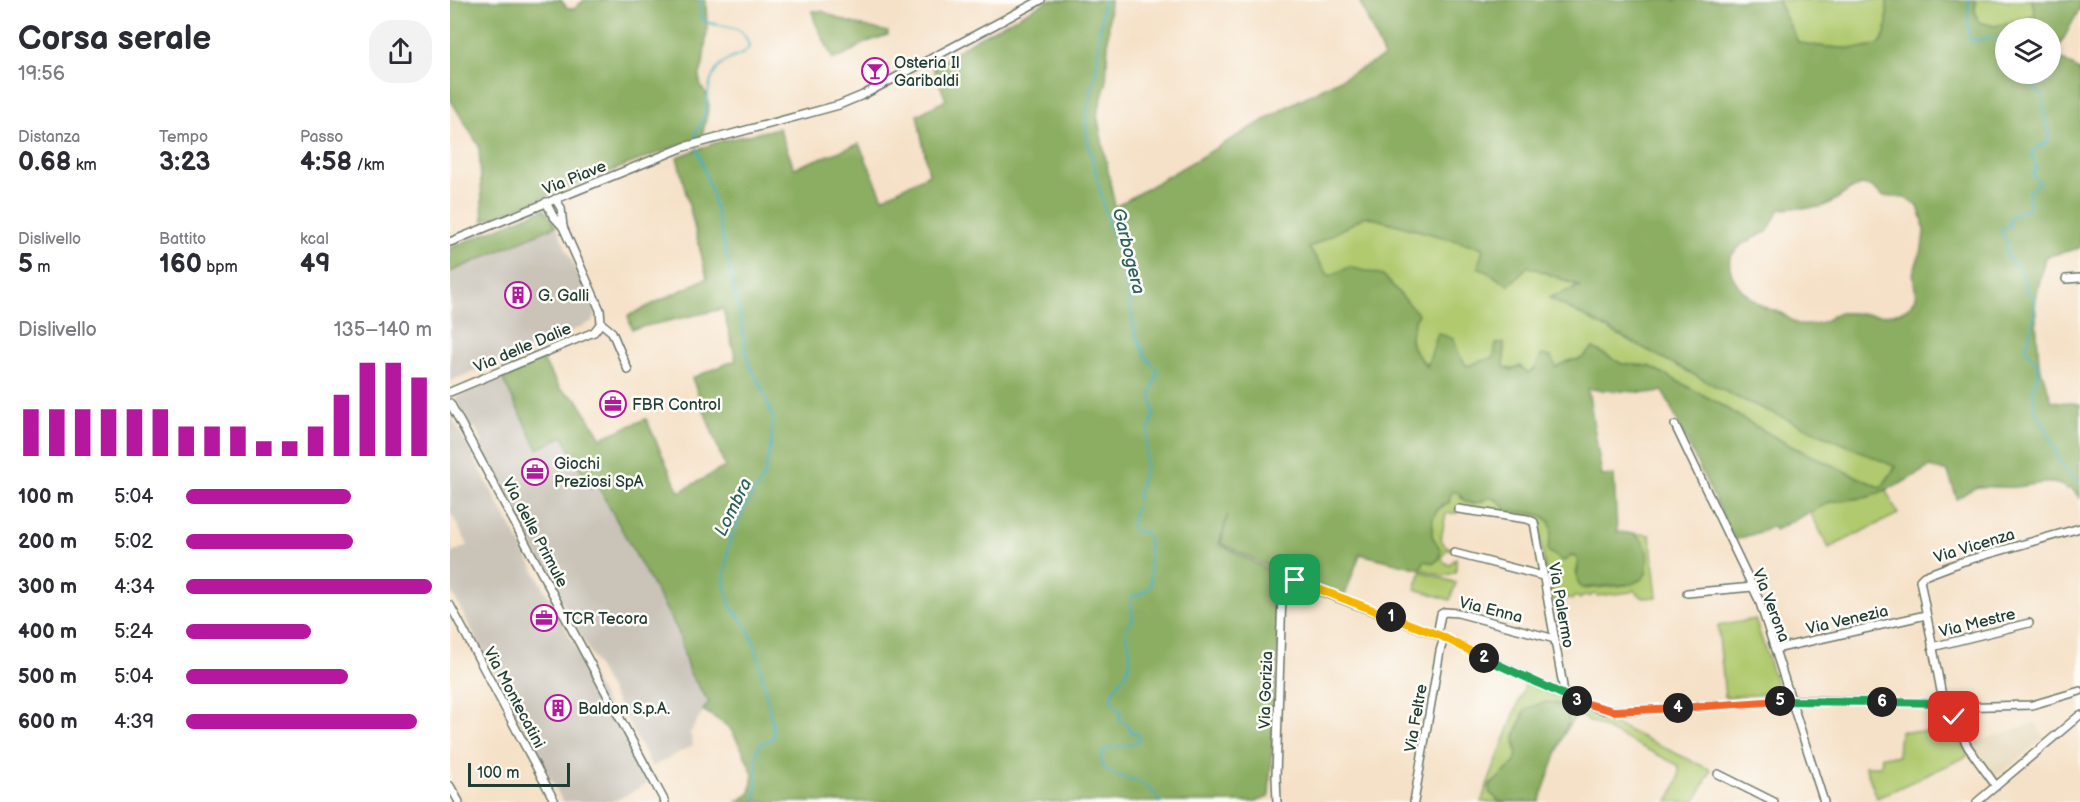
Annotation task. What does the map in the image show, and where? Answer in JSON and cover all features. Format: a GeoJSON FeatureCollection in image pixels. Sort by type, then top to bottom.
{"type":"FeatureCollection","features":[{"type":"Feature","properties":{"kind":"street","name":"Via Piave"},"geometry":{"type":"LineString","coordinates":[[450,242],[708,139],[839,105],[863,95],[1041,0]]}},
{"type":"Feature","properties":{"kind":"street"},"geometry":{"type":"LineString","coordinates":[[555,199],[561,208],[563,227],[600,310],[601,323],[612,333],[628,370]]}},
{"type":"Feature","properties":{"kind":"street"},"geometry":{"type":"LineString","coordinates":[[546,202],[553,216],[563,227]]}},
{"type":"Feature","properties":{"kind":"street"},"geometry":{"type":"LineString","coordinates":[[2066,279],[2080,278]]}},
{"type":"Feature","properties":{"kind":"street","name":"Via delle Dalie"},"geometry":{"type":"LineString","coordinates":[[450,392],[594,332],[601,323]]}},
{"type":"Feature","properties":{"kind":"street","name":"Via delle Primule"},"geometry":{"type":"LineString","coordinates":[[450,403],[665,802]]}},
{"type":"Feature","properties":{"kind":"street","name":"Via Verona"},"geometry":{"type":"LineString","coordinates":[[1675,426],[1753,587],[1824,802]]}},
{"type":"Feature","properties":{"kind":"street","name":"Via Palermo"},"geometry":{"type":"LineString","coordinates":[[1458,509],[1532,521],[1563,686],[1561,694]]}},
{"type":"Feature","properties":{"kind":"street","name":"Via Vicenza"},"geometry":{"type":"LineString","coordinates":[[1996,786],[1966,744],[1940,687],[1920,582],[1923,576],[1961,562],[2080,528]]}},
{"type":"Feature","properties":{"kind":"street"},"geometry":{"type":"LineString","coordinates":[[1454,553],[1544,576]]}},
{"type":"Feature","properties":{"kind":"street","name":"Via Gorizia"},"geometry":{"type":"LineString","coordinates":[[1277,802],[1282,595],[1287,581],[1297,581],[1441,637]]}},
{"type":"Feature","properties":{"kind":"street"},"geometry":{"type":"LineString","coordinates":[[1688,593],[1753,587]]}},
{"type":"Feature","properties":{"kind":"street","name":"Via Montecatini"},"geometry":{"type":"LineString","coordinates":[[450,605],[555,802]]}},
{"type":"Feature","properties":{"kind":"street","name":"Via Enna"},"geometry":{"type":"LineString","coordinates":[[1441,637],[1441,614],[1447,612],[1555,639]]}},
{"type":"Feature","properties":{"kind":"street","name":"Via Venezia"},"geometry":{"type":"LineString","coordinates":[[1775,649],[1926,615]]}},
{"type":"Feature","properties":{"kind":"street","name":"Via Mestre"},"geometry":{"type":"LineString","coordinates":[[1932,647],[2029,623]]}},
{"type":"Feature","properties":{"kind":"street"},"geometry":{"type":"LineString","coordinates":[[1441,637],[1561,694],[1614,711],[1792,701],[2032,705],[2080,691]]}},
{"type":"Feature","properties":{"kind":"street","name":"Via Feltre"},"geometry":{"type":"LineString","coordinates":[[1414,802],[1441,649],[1441,637]]}},
{"type":"Feature","properties":{"kind":"street"},"geometry":{"type":"LineString","coordinates":[[1977,802],[2080,715]]}},
{"type":"Feature","properties":{"kind":"street"},"geometry":{"type":"LineString","coordinates":[[1718,774],[1774,802]]}},
{"type":"Feature","properties":{"kind":"street"},"geometry":{"type":"LineString","coordinates":[[450,786],[459,802]]}},
{"type":"Feature","properties":{"kind":"shaded area"},"geometry":{"type":"Polygon","coordinates":[[[556,226],[596,314],[594,319],[576,329],[450,381],[450,272],[556,226]]]}},
{"type":"Feature","properties":{"kind":"shaded area"},"geometry":{"type":"Polygon","coordinates":[[[501,376],[538,448],[563,435],[590,488],[596,485],[678,631],[689,672],[709,702],[690,733],[693,745],[652,767],[478,446],[483,443],[475,427],[469,429],[455,397],[501,376]]]}},
{"type":"Feature","properties":{"kind":"shaded area"},"geometry":{"type":"Polygon","coordinates":[[[450,414],[649,783],[612,802],[563,802],[450,589],[450,554],[468,545],[450,512],[450,414]]]}},
{"type":"Feature","properties":{"kind":"shaded area"},"geometry":{"type":"Polygon","coordinates":[[[2034,723],[2037,724],[2044,738],[1998,775],[1993,775],[1970,744],[2034,723]]]}},
{"type":"Feature","properties":{"kind":"green space"},"geometry":{"type":"Polygon","coordinates":[[[450,0],[561,0],[567,8],[574,9],[584,0],[706,0],[707,31],[703,65],[699,77],[709,106],[702,136],[483,221],[479,146],[450,99],[450,0]]]}},
{"type":"Feature","properties":{"kind":"green space"},"geometry":{"type":"Polygon","coordinates":[[[1049,0],[1110,0],[1106,84],[1097,115],[1115,207],[1290,105],[1384,57],[1359,0],[1777,0],[1798,42],[1828,47],[1866,48],[1875,46],[1884,38],[1887,0],[1976,0],[1975,10],[1978,22],[1995,26],[1995,84],[2061,84],[2061,59],[2080,71],[2080,248],[2045,257],[2035,303],[2039,364],[2052,401],[2080,404],[2080,498],[2071,488],[2067,489],[2055,483],[2042,483],[2016,487],[1978,487],[1957,499],[1948,472],[1929,467],[1900,484],[1869,497],[1830,502],[1775,530],[1773,526],[1734,540],[1663,391],[1655,393],[1588,389],[1602,476],[1614,475],[1617,532],[1637,536],[1641,539],[1647,553],[1646,574],[1632,584],[1582,588],[1577,577],[1577,558],[1571,555],[1563,561],[1548,551],[1552,531],[1547,519],[1538,514],[1508,510],[1493,498],[1471,503],[1466,502],[1457,492],[1451,493],[1449,503],[1440,506],[1433,517],[1432,536],[1441,550],[1438,560],[1434,563],[1424,561],[1421,569],[1360,554],[1345,595],[1285,575],[1221,543],[1228,514],[1219,544],[1282,577],[1269,797],[1254,802],[737,802],[750,794],[753,774],[730,728],[703,710],[709,702],[689,672],[678,631],[597,485],[590,488],[563,436],[538,449],[501,376],[534,360],[542,359],[561,390],[577,399],[601,438],[646,419],[679,492],[725,467],[692,378],[736,360],[723,309],[632,329],[628,316],[707,278],[677,157],[718,142],[779,128],[794,168],[859,144],[883,198],[929,174],[917,115],[946,100],[933,67],[974,40],[1049,0]],[[1861,185],[1823,206],[1779,210],[1768,231],[1741,245],[1730,257],[1731,273],[1739,286],[1764,307],[1779,312],[1801,325],[1819,323],[1838,313],[1882,315],[1902,311],[1910,306],[1916,297],[1913,273],[1922,248],[1924,232],[1918,207],[1905,198],[1883,196],[1872,187],[1861,185]],[[1365,216],[1309,248],[1329,276],[1349,267],[1383,275],[1418,314],[1411,342],[1427,367],[1438,333],[1453,339],[1460,357],[1467,366],[1494,357],[1496,344],[1504,343],[1504,367],[1511,370],[1520,366],[1528,373],[1535,369],[1541,355],[1551,357],[1556,367],[1568,361],[1581,359],[1593,348],[1622,364],[1649,366],[1791,446],[1881,488],[1896,467],[1736,397],[1549,298],[1580,286],[1528,266],[1509,285],[1478,267],[1483,248],[1365,216]]]}},
{"type":"Feature","properties":{"kind":"green space"},"geometry":{"type":"Polygon","coordinates":[[[1777,0],[1887,0],[1884,38],[1875,46],[1866,48],[1828,47],[1798,42],[1777,0]]]}},
{"type":"Feature","properties":{"kind":"green space"},"geometry":{"type":"Polygon","coordinates":[[[1976,0],[2032,0],[2036,16],[1995,18],[1995,26],[1978,22],[1975,10],[1976,0]]]}},
{"type":"Feature","properties":{"kind":"green space"},"geometry":{"type":"Polygon","coordinates":[[[2032,0],[2080,0],[2080,8],[2061,44],[2061,18],[2027,18],[2035,16],[2032,0]]]}},
{"type":"Feature","properties":{"kind":"green space"},"geometry":{"type":"Polygon","coordinates":[[[812,11],[822,11],[848,22],[888,32],[888,35],[864,43],[844,56],[833,59],[812,11]]]}},
{"type":"Feature","properties":{"kind":"green space"},"geometry":{"type":"Polygon","coordinates":[[[544,209],[556,226],[450,272],[450,248],[544,209]]]}},
{"type":"Feature","properties":{"kind":"green space"},"geometry":{"type":"Polygon","coordinates":[[[1365,216],[1483,248],[1509,285],[1528,266],[1581,287],[1550,297],[1736,397],[1896,466],[1881,488],[1791,446],[1649,366],[1622,364],[1593,348],[1581,359],[1568,361],[1556,367],[1535,369],[1528,373],[1504,367],[1504,343],[1494,357],[1467,366],[1460,357],[1453,339],[1428,367],[1413,349],[1410,332],[1329,276],[1308,248],[1365,216]]]}},
{"type":"Feature","properties":{"kind":"green space"},"geometry":{"type":"Polygon","coordinates":[[[1885,489],[1898,514],[1829,548],[1810,512],[1830,502],[1869,497],[1885,489]]]}},
{"type":"Feature","properties":{"kind":"green space"},"geometry":{"type":"Polygon","coordinates":[[[1456,491],[1460,493],[1462,499],[1481,502],[1492,498],[1506,509],[1542,516],[1551,525],[1548,551],[1560,559],[1571,555],[1577,558],[1579,562],[1576,573],[1585,589],[1627,585],[1642,579],[1645,573],[1647,553],[1642,541],[1631,533],[1650,535],[1657,597],[1643,598],[1634,590],[1553,601],[1552,591],[1549,591],[1536,517],[1459,507],[1456,509],[1457,513],[1446,513],[1441,539],[1445,546],[1456,549],[1446,550],[1442,557],[1443,561],[1449,565],[1456,558],[1456,572],[1444,576],[1421,569],[1423,561],[1434,563],[1440,558],[1439,549],[1432,536],[1432,521],[1439,509],[1447,504],[1451,493],[1456,491]]]}},
{"type":"Feature","properties":{"kind":"green space"},"geometry":{"type":"Polygon","coordinates":[[[1421,571],[1456,583],[1450,600],[1415,589],[1421,571]]]}},
{"type":"Feature","properties":{"kind":"green space"},"geometry":{"type":"Polygon","coordinates":[[[1755,619],[1779,693],[1725,697],[1718,626],[1755,619]]]}},
{"type":"Feature","properties":{"kind":"green space"},"geometry":{"type":"Polygon","coordinates":[[[1526,683],[1596,712],[1595,716],[1711,770],[1695,802],[1668,802],[1678,779],[1678,765],[1580,716],[1574,718],[1564,734],[1569,711],[1558,704],[1546,703],[1523,713],[1515,735],[1517,754],[1514,763],[1490,785],[1490,793],[1500,802],[1481,802],[1526,683]]]}},
{"type":"Feature","properties":{"kind":"green space"},"geometry":{"type":"Polygon","coordinates":[[[1547,702],[1559,704],[1565,708],[1569,719],[1539,802],[1500,802],[1490,793],[1489,787],[1515,762],[1517,754],[1515,737],[1525,710],[1547,702]]]}},
{"type":"Feature","properties":{"kind":"green space"},"geometry":{"type":"Polygon","coordinates":[[[1900,731],[1958,733],[1968,756],[1877,798],[1865,766],[1881,766],[1882,756],[1898,756],[1900,731]]]}},
{"type":"Feature","properties":{"kind":"waterway","name":"Lombra"},"geometry":{"type":"LineString","coordinates":[[695,138],[704,116],[713,76],[725,61],[744,53],[749,47],[746,38],[737,29],[704,21],[700,12],[701,0]]}},
{"type":"Feature","properties":{"kind":"waterway","name":"Garbogera"},"geometry":{"type":"LineString","coordinates":[[1103,0],[1096,70],[1086,116],[1086,133],[1123,272],[1135,333],[1146,357],[1158,371],[1151,393],[1154,416],[1148,431],[1145,466],[1137,500]]}},
{"type":"Feature","properties":{"kind":"waterway"},"geometry":{"type":"LineString","coordinates":[[1969,0],[1970,40],[1995,38]]}},
{"type":"Feature","properties":{"kind":"waterway"},"geometry":{"type":"LineString","coordinates":[[2029,84],[2043,96],[2049,138],[2048,142],[2035,149],[2032,155],[2036,168],[2033,175],[2039,183],[2028,192],[2030,206],[2011,216],[2010,226],[2002,228],[2001,232],[2007,242],[2008,258],[2022,275],[2027,291],[2036,298],[2026,349],[2036,362],[2039,371],[2033,389],[2035,411],[2044,424],[2061,463],[2067,472],[2080,483]]}},
{"type":"Feature","properties":{"kind":"waterway","name":"Lombra"},"geometry":{"type":"LineString","coordinates":[[696,145],[710,187],[723,241],[748,362],[764,392],[773,418],[771,444],[764,476],[729,542],[724,582],[730,606],[747,626],[756,648],[773,727],[773,738],[760,744],[757,750],[756,802]]}},
{"type":"Feature","properties":{"kind":"waterway","name":"Garbogera"},"geometry":{"type":"LineString","coordinates":[[1126,630],[1133,619],[1130,600],[1132,596],[1143,593],[1151,584],[1148,537],[1145,532],[1134,531],[1131,527],[1136,506]]}},
{"type":"Feature","properties":{"kind":"waterway","name":"Garbogera"},"geometry":{"type":"LineString","coordinates":[[1126,634],[1130,651],[1129,664],[1114,690],[1112,700],[1121,712],[1119,720],[1128,725],[1131,732],[1138,734],[1139,740],[1104,750],[1102,765],[1112,774],[1140,782],[1161,802]]}},
{"type":"Feature","properties":{"kind":"place","name":"Osteria Il Garibaldi"},"geometry":{"type":"Point","coordinates":[875,71]}},
{"type":"Feature","properties":{"kind":"place","name":"G. Galli"},"geometry":{"type":"Point","coordinates":[518,295]}},
{"type":"Feature","properties":{"kind":"place","name":"FBR Control"},"geometry":{"type":"Point","coordinates":[613,404]}},
{"type":"Feature","properties":{"kind":"place","name":"Giochi Preziosi SpA"},"geometry":{"type":"Point","coordinates":[535,472]}},
{"type":"Feature","properties":{"kind":"place","name":"TCR Tecora"},"geometry":{"type":"Point","coordinates":[544,618]}},
{"type":"Feature","properties":{"kind":"place","name":"Baldon S.p.A."},"geometry":{"type":"Point","coordinates":[558,708]}},
{"type":"Feature","properties":{"kind":"route"},"geometry":{"type":"LineString","coordinates":[[1295,580],[1437,635],[1554,691],[1610,711],[1800,700],[1946,703],[1954,717]]}}]}
